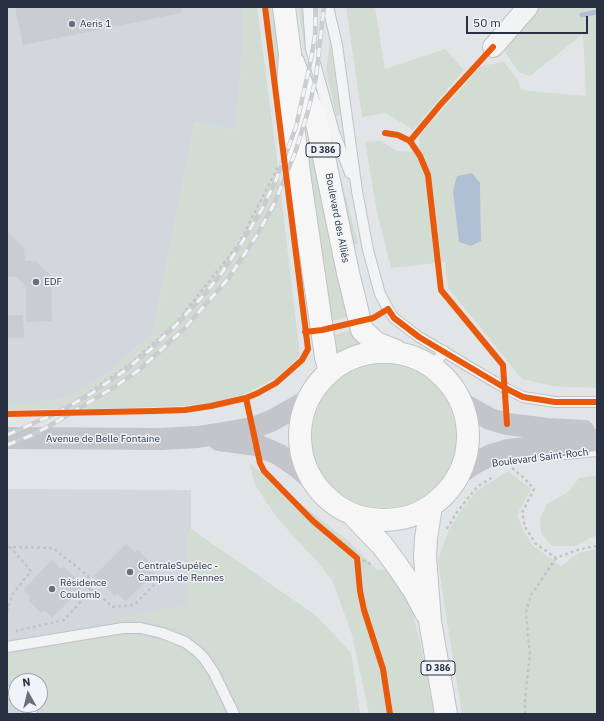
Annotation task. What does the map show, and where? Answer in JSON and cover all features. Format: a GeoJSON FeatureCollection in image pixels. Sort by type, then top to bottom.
{"type":"FeatureCollection","features":[{"type":"Feature","properties":{"kind":"main road","name":"Boulevard des Alliés"},"geometry":{"type":"LineString","coordinates":[[284,7],[290,54],[288,87],[325,350],[330,371]]}},
{"type":"Feature","properties":{"kind":"main road","name":"Boulevard des Alliés"},"geometry":{"type":"LineString","coordinates":[[290,54],[317,122],[348,272],[362,330],[376,343],[411,357]]}},
{"type":"Feature","properties":{"kind":"main road"},"geometry":{"type":"LineString","coordinates":[[377,352],[389,352],[411,357],[424,362],[438,359],[446,379],[461,403],[466,417],[468,431],[468,445],[465,460],[460,473],[452,486],[431,506],[417,514],[402,519],[369,520],[340,509],[319,491],[305,467],[301,454],[299,440],[301,420],[307,401],[317,385],[330,371],[344,362],[360,355],[377,352]]}},
{"type":"Feature","properties":{"kind":"main road","name":"Avenue de Belle Fontaine"},"geometry":{"type":"LineString","coordinates":[[7,438],[161,439],[198,437],[253,428],[271,421],[307,401]]}},
{"type":"Feature","properties":{"kind":"main road","name":"Boulevard Saint-Roch"},"geometry":{"type":"LineString","coordinates":[[461,403],[490,419],[507,424],[548,429],[597,432]]}},
{"type":"Feature","properties":{"kind":"main road","name":"Avenue de Belle Fontaine"},"geometry":{"type":"LineString","coordinates":[[198,437],[257,445],[278,454],[296,466],[311,479]]}},
{"type":"Feature","properties":{"kind":"main road","name":"Boulevard Saint-Roch"},"geometry":{"type":"LineString","coordinates":[[460,473],[491,455],[508,450],[597,440]]}},
{"type":"Feature","properties":{"kind":"main road"},"geometry":{"type":"LineString","coordinates":[[430,622],[425,557],[426,538],[431,506]]}},
{"type":"Feature","properties":{"kind":"main road"},"geometry":{"type":"LineString","coordinates":[[353,515],[382,545],[396,564],[414,590],[430,622]]}},
{"type":"Feature","properties":{"kind":"main road","name":"D 386"},"geometry":{"type":"LineString","coordinates":[[430,622],[446,714]]}},
{"type":"Feature","properties":{"kind":"street"},"geometry":{"type":"LineString","coordinates":[[494,47],[528,7]]}},
{"type":"Feature","properties":{"kind":"lane"},"geometry":{"type":"LineString","coordinates":[[308,7],[311,49],[334,132],[356,188]]}},
{"type":"Feature","properties":{"kind":"lane"},"geometry":{"type":"LineString","coordinates":[[328,7],[337,44],[356,188],[368,250],[380,294],[394,318],[419,337],[438,359],[523,397],[555,402],[597,402]]}},
{"type":"Feature","properties":{"kind":"lane","name":"Boulevard Saint-Roch"},"geometry":{"type":"LineString","coordinates":[[555,455],[597,451]]}},
{"type":"Feature","properties":{"kind":"lane","name":"Boulevard Saint-Roch"},"geometry":{"type":"LineString","coordinates":[[460,473],[489,463],[514,463]]}},
{"type":"Feature","properties":{"kind":"lane"},"geometry":{"type":"LineString","coordinates":[[7,647],[123,628],[141,628],[162,633],[185,642],[204,658],[214,673],[234,714]]}},
{"type":"Feature","properties":{"kind":"path"},"geometry":{"type":"LineString","coordinates":[[282,163],[285,172]]}},
{"type":"Feature","properties":{"kind":"path"},"geometry":{"type":"LineString","coordinates":[[61,413],[134,361],[176,323],[238,245],[282,163]]}},
{"type":"Feature","properties":{"kind":"path"},"geometry":{"type":"LineString","coordinates":[[54,413],[69,413]]}},
{"type":"Feature","properties":{"kind":"path"},"geometry":{"type":"LineString","coordinates":[[514,463],[524,478],[534,489],[522,513],[525,527],[536,544],[556,558]]}},
{"type":"Feature","properties":{"kind":"path"},"geometry":{"type":"LineString","coordinates":[[525,714],[524,699],[530,655],[526,612],[531,595],[556,558],[580,549],[597,546]]}},
{"type":"Feature","properties":{"kind":"path"},"geometry":{"type":"LineString","coordinates":[[8,548],[53,548],[88,576],[90,591]]}},
{"type":"Feature","properties":{"kind":"path"},"geometry":{"type":"LineString","coordinates":[[7,612],[12,595],[31,571],[8,548]]}},
{"type":"Feature","properties":{"kind":"path"},"geometry":{"type":"LineString","coordinates":[[14,631],[64,620],[90,591],[94,589],[112,607],[134,605],[156,583]]}},
{"type":"Feature","properties":{"kind":"shaded area"},"geometry":{"type":"Polygon","coordinates":[[[7,7],[242,7],[242,54],[236,129],[195,122],[153,333],[114,368],[69,398],[42,402],[7,402],[7,7]]]}},
{"type":"Feature","properties":{"kind":"shaded area"},"geometry":{"type":"Polygon","coordinates":[[[242,7],[257,7],[276,151],[300,356],[276,378],[259,387],[243,395],[211,403],[127,408],[7,410],[7,402],[42,402],[69,398],[114,368],[153,333],[195,122],[236,129],[242,54],[242,7]]]}},
{"type":"Feature","properties":{"kind":"shaded area"},"geometry":{"type":"Polygon","coordinates":[[[267,7],[274,7],[289,123],[283,143],[267,7]]]}},
{"type":"Feature","properties":{"kind":"shaded area"},"geometry":{"type":"Polygon","coordinates":[[[298,7],[302,7],[307,39],[305,52],[298,7]]]}},
{"type":"Feature","properties":{"kind":"shaded area"},"geometry":{"type":"Polygon","coordinates":[[[346,7],[375,7],[385,69],[445,49],[464,70],[413,130],[386,113],[362,117],[346,7]]]}},
{"type":"Feature","properties":{"kind":"shaded area"},"geometry":{"type":"Polygon","coordinates":[[[539,7],[597,7],[597,388],[552,386],[522,379],[448,288],[445,262],[391,268],[377,212],[365,142],[381,141],[397,151],[413,152],[420,157],[419,136],[481,66],[504,62],[518,80],[521,90],[586,96],[583,34],[530,76],[519,72],[502,46],[539,7]],[[480,183],[471,246],[481,241],[480,183]]]}},
{"type":"Feature","properties":{"kind":"shaded area"},"geometry":{"type":"Polygon","coordinates":[[[330,41],[341,115],[336,116],[326,70],[330,41]]]}},
{"type":"Feature","properties":{"kind":"shaded area"},"geometry":{"type":"Polygon","coordinates":[[[313,125],[352,315],[329,322],[302,158],[313,125]]]}},
{"type":"Feature","properties":{"kind":"shaded area"},"geometry":{"type":"Polygon","coordinates":[[[332,144],[358,244],[347,246],[332,144]]]}},
{"type":"Feature","properties":{"kind":"shaded area"},"geometry":{"type":"Polygon","coordinates":[[[296,175],[304,251],[297,251],[289,189],[296,175]]]}},
{"type":"Feature","properties":{"kind":"shaded area"},"geometry":{"type":"Polygon","coordinates":[[[355,329],[359,346],[333,356],[331,336],[355,329]]]}},
{"type":"Feature","properties":{"kind":"shaded area"},"geometry":{"type":"Polygon","coordinates":[[[377,364],[391,364],[418,372],[430,380],[440,390],[451,408],[455,422],[455,450],[451,464],[440,482],[430,492],[412,503],[391,508],[377,508],[350,500],[338,492],[328,482],[317,464],[312,443],[312,429],[320,402],[328,390],[338,380],[356,369],[377,364]]]}},
{"type":"Feature","properties":{"kind":"shaded area"},"geometry":{"type":"Polygon","coordinates":[[[250,464],[346,539],[377,570],[388,569],[402,588],[412,610],[421,645],[434,714],[369,714],[352,635],[332,580],[278,519],[255,485],[250,464]]]}},
{"type":"Feature","properties":{"kind":"shaded area"},"geometry":{"type":"Polygon","coordinates":[[[508,471],[531,489],[517,515],[524,532],[534,546],[561,566],[579,553],[597,549],[597,714],[462,714],[438,560],[447,534],[459,513],[477,491],[508,471]]]}},
{"type":"Feature","properties":{"kind":"shaded area"},"geometry":{"type":"Polygon","coordinates":[[[597,475],[597,535],[575,546],[552,546],[541,534],[540,519],[547,504],[568,492],[579,478],[597,475]]]}},
{"type":"Feature","properties":{"kind":"shaded area","name":"CentraleSupélec - Campus de Rennes"},"geometry":{"type":"Polygon","coordinates":[[[7,489],[191,490],[191,529],[315,615],[351,653],[360,714],[7,714],[7,489]]]}},
{"type":"Feature","properties":{"kind":"shaded area"},"geometry":{"type":"Polygon","coordinates":[[[190,529],[315,615],[351,653],[360,714],[242,714],[220,667],[209,651],[198,641],[178,630],[151,622],[130,619],[100,621],[187,604],[186,538],[190,529]]]}},
{"type":"Feature","properties":{"kind":"shaded area"},"geometry":{"type":"Polygon","coordinates":[[[115,635],[134,635],[153,638],[171,644],[185,651],[196,660],[206,672],[226,714],[49,714],[48,673],[8,673],[8,682],[7,655],[115,635]]]}},
{"type":"Feature","properties":{"kind":"water"},"geometry":{"type":"Polygon","coordinates":[[[472,173],[480,183],[481,241],[471,246],[459,242],[453,191],[457,176],[472,173]]]}},
{"type":"Feature","properties":{"kind":"building","name":"Aeris 1"},"geometry":{"type":"Polygon","coordinates":[[[15,7],[181,7],[181,13],[23,45],[15,7]]]}},
{"type":"Feature","properties":{"kind":"building","name":"EDF"},"geometry":{"type":"Polygon","coordinates":[[[7,231],[24,248],[25,261],[36,261],[51,276],[52,321],[26,322],[26,286],[16,277],[7,277],[7,231]]]}},
{"type":"Feature","properties":{"kind":"building"},"geometry":{"type":"Polygon","coordinates":[[[7,315],[23,315],[24,338],[7,338],[7,315]]]}},
{"type":"Feature","properties":{"kind":"building"},"geometry":{"type":"Polygon","coordinates":[[[126,544],[135,552],[138,550],[149,561],[146,564],[155,573],[126,601],[117,594],[115,596],[94,576],[126,544]]]}},
{"type":"Feature","properties":{"kind":"building","name":"Résidence Coulomb"},"geometry":{"type":"Polygon","coordinates":[[[52,560],[61,569],[63,566],[84,586],[52,618],[44,610],[41,613],[29,601],[31,598],[23,590],[52,560]]]}},
{"type":"Feature","properties":{"kind":"waterway"},"geometry":{"type":"LineString","coordinates":[[582,15],[597,12]]}},
{"type":"Feature","properties":{"kind":"railway"},"geometry":{"type":"LineString","coordinates":[[7,435],[59,412],[92,393],[124,371],[151,349],[176,325],[221,274],[262,209],[276,180],[296,127],[315,36],[316,7]]}},
{"type":"Feature","properties":{"kind":"railway"},"geometry":{"type":"LineString","coordinates":[[7,445],[32,435],[51,425],[116,386],[139,370],[184,329],[228,279],[257,235],[274,204],[295,153],[308,111],[316,77],[324,7]]}},
{"type":"Feature","properties":{"kind":"cycle path"},"geometry":{"type":"LineString","coordinates":[[246,398],[276,383],[302,360],[308,349],[265,7]]}},
{"type":"Feature","properties":{"kind":"cycle path"},"geometry":{"type":"LineString","coordinates":[[410,141],[440,105],[493,47]]}},
{"type":"Feature","properties":{"kind":"cycle path"},"geometry":{"type":"LineString","coordinates":[[385,133],[398,135],[410,141],[420,156],[428,175],[441,290],[503,365],[507,424]]}},
{"type":"Feature","properties":{"kind":"cycle path"},"geometry":{"type":"LineString","coordinates":[[305,332],[322,330],[373,318],[388,309],[394,318],[419,337],[523,397],[555,402],[597,402]]}},
{"type":"Feature","properties":{"kind":"cycle path"},"geometry":{"type":"LineString","coordinates":[[7,414],[185,410],[246,398],[260,463],[264,471],[313,521],[357,558],[360,591],[364,610],[383,669],[390,714]]}},
{"type":"Feature","properties":{"kind":"place","name":"Aeris 1"},"geometry":{"type":"Point","coordinates":[72,24]}},
{"type":"Feature","properties":{"kind":"place","name":"EDF"},"geometry":{"type":"Point","coordinates":[36,282]}},
{"type":"Feature","properties":{"kind":"place","name":"CentraleSupélec - Campus de Rennes"},"geometry":{"type":"Point","coordinates":[130,572]}},
{"type":"Feature","properties":{"kind":"place","name":"Résidence Coulomb"},"geometry":{"type":"Point","coordinates":[52,589]}}]}
